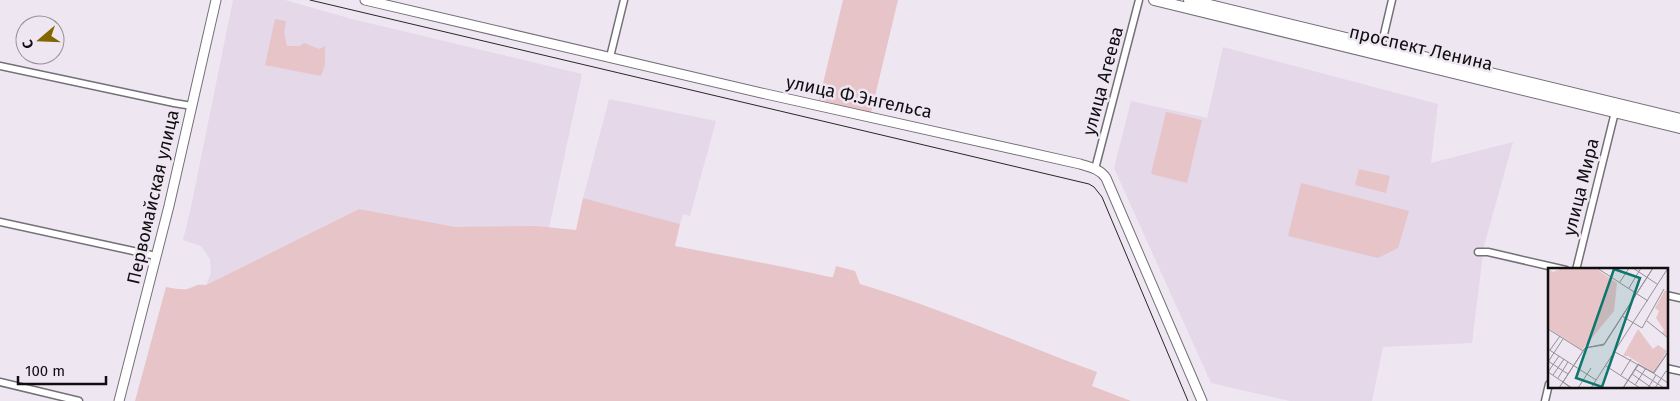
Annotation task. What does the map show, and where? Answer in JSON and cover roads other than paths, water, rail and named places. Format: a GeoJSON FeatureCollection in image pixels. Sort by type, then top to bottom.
{"type":"FeatureCollection","features":[{"type":"Feature","properties":{"kind":"main road","name":"проспект Ленина"},"geometry":{"type":"LineString","coordinates":[[1154,0],[1380,51],[1616,108],[1680,128]]}},
{"type":"Feature","properties":{"kind":"main road","name":"проспект Ленина"},"geometry":{"type":"LineString","coordinates":[[1189,0],[1380,51]]}},
{"type":"Feature","properties":{"kind":"main road","name":"проспект Ленина"},"geometry":{"type":"LineString","coordinates":[[1616,108],[1680,119]]}},
{"type":"Feature","properties":{"kind":"street","name":"Первомайская улица"},"geometry":{"type":"LineString","coordinates":[[119,401],[156,256],[216,0]]}},
{"type":"Feature","properties":{"kind":"street","name":"улица Ф.Энгельса"},"geometry":{"type":"LineString","coordinates":[[365,0],[1095,169]]}},
{"type":"Feature","properties":{"kind":"street"},"geometry":{"type":"LineString","coordinates":[[610,57],[624,0]]}},
{"type":"Feature","properties":{"kind":"street","name":"улица Агеева"},"geometry":{"type":"LineString","coordinates":[[1095,169],[1139,0]]}},
{"type":"Feature","properties":{"kind":"street"},"geometry":{"type":"LineString","coordinates":[[1380,51],[1392,0]]}},
{"type":"Feature","properties":{"kind":"street"},"geometry":{"type":"LineString","coordinates":[[0,66],[192,106]]}},
{"type":"Feature","properties":{"kind":"street","name":"улица Мира"},"geometry":{"type":"LineString","coordinates":[[1576,268],[1616,108]]}},
{"type":"Feature","properties":{"kind":"street"},"geometry":{"type":"LineString","coordinates":[[1095,169],[1102,172],[1106,178],[1202,401]]}},
{"type":"Feature","properties":{"kind":"street"},"geometry":{"type":"LineString","coordinates":[[0,222],[156,256]]}},
{"type":"Feature","properties":{"kind":"street"},"geometry":{"type":"LineString","coordinates":[[1478,252],[1488,252],[1557,268]]}},
{"type":"Feature","properties":{"kind":"street"},"geometry":{"type":"LineString","coordinates":[[0,382],[80,401]]}},
{"type":"Feature","properties":{"kind":"street"},"geometry":{"type":"LineString","coordinates":[[1545,401],[1548,388]]}},
{"type":"Feature","properties":{"kind":"tram line"},"geometry":{"type":"LineString","coordinates":[[310,0],[1089,184],[1102,197],[1188,401]]}}]}
